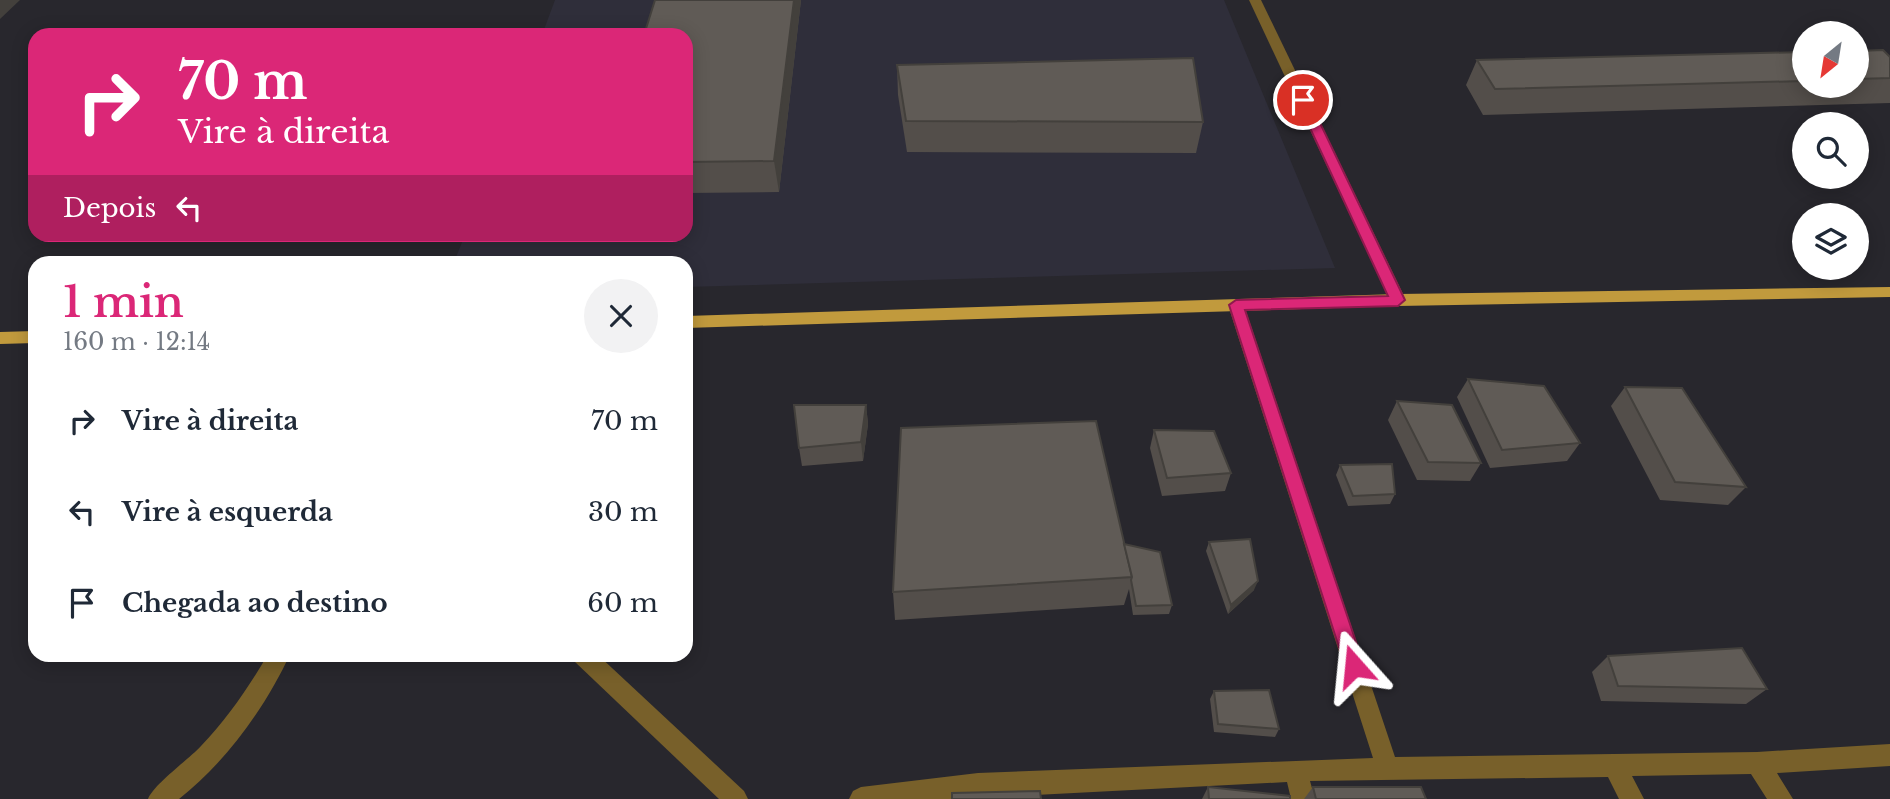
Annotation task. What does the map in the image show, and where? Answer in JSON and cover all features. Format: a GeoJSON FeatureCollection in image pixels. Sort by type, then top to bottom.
{"type":"FeatureCollection","features":[{"type":"Feature","properties":{"kind":"main road"},"geometry":{"type":"LineString","coordinates":[[693,322],[1398,300],[1890,292]]}},
{"type":"Feature","properties":{"kind":"main road"},"geometry":{"type":"LineString","coordinates":[[0,338],[28,337]]}},
{"type":"Feature","properties":{"kind":"street"},"geometry":{"type":"LineString","coordinates":[[1255,0],[1398,300]]}},
{"type":"Feature","properties":{"kind":"street"},"geometry":{"type":"LineString","coordinates":[[1236,305],[1388,769]]}},
{"type":"Feature","properties":{"kind":"street"},"geometry":{"type":"LineString","coordinates":[[160,799],[177,787],[232,727],[275,662]]}},
{"type":"Feature","properties":{"kind":"street"},"geometry":{"type":"LineString","coordinates":[[590,662],[736,799]]}},
{"type":"Feature","properties":{"kind":"street"},"geometry":{"type":"LineString","coordinates":[[861,799],[978,785],[1296,770],[1757,763],[1890,755]]}},
{"type":"Feature","properties":{"kind":"street"},"geometry":{"type":"LineString","coordinates":[[1757,763],[1781,799]]}},
{"type":"Feature","properties":{"kind":"street"},"geometry":{"type":"LineString","coordinates":[[1614,765],[1632,799]]}},
{"type":"Feature","properties":{"kind":"street"},"geometry":{"type":"LineString","coordinates":[[1296,770],[1303,799]]}},
{"type":"Feature","properties":{"kind":"shaded area"},"geometry":{"type":"Polygon","coordinates":[[[555,0],[1224,0],[1335,268],[693,287],[693,256],[456,256],[462,242],[693,242],[693,28],[545,28],[555,0]]]}},
{"type":"Feature","properties":{"kind":"building"},"geometry":{"type":"Polygon","coordinates":[[[655,0],[794,0],[774,161],[693,162],[693,28],[646,28],[655,0]]]}},
{"type":"Feature","properties":{"kind":"building"},"geometry":{"type":"Polygon","coordinates":[[[1883,50],[1890,57],[1890,78],[1869,79],[1869,51],[1883,50]]]}},
{"type":"Feature","properties":{"kind":"building"},"geometry":{"type":"Polygon","coordinates":[[[1792,52],[1792,81],[1495,89],[1477,60],[1792,52]]]}},
{"type":"Feature","properties":{"kind":"building"},"geometry":{"type":"Polygon","coordinates":[[[1193,58],[1203,122],[906,121],[897,65],[1193,58]]]}},
{"type":"Feature","properties":{"kind":"building"},"geometry":{"type":"Polygon","coordinates":[[[1468,379],[1544,386],[1580,443],[1502,450],[1468,379]]]}},
{"type":"Feature","properties":{"kind":"building"},"geometry":{"type":"Polygon","coordinates":[[[1625,387],[1682,388],[1746,487],[1675,482],[1625,387]]]}},
{"type":"Feature","properties":{"kind":"building"},"geometry":{"type":"Polygon","coordinates":[[[1397,401],[1452,405],[1481,463],[1428,462],[1397,401]]]}},
{"type":"Feature","properties":{"kind":"building"},"geometry":{"type":"Polygon","coordinates":[[[794,405],[866,405],[861,442],[799,448],[794,405]]]}},
{"type":"Feature","properties":{"kind":"building"},"geometry":{"type":"Polygon","coordinates":[[[1096,421],[1132,577],[893,592],[901,428],[1096,421]]]}},
{"type":"Feature","properties":{"kind":"building"},"geometry":{"type":"Polygon","coordinates":[[[1154,430],[1214,431],[1231,473],[1167,478],[1154,430]]]}},
{"type":"Feature","properties":{"kind":"building"},"geometry":{"type":"Polygon","coordinates":[[[1392,464],[1395,494],[1353,496],[1340,465],[1392,464]]]}},
{"type":"Feature","properties":{"kind":"building"},"geometry":{"type":"Polygon","coordinates":[[[1250,539],[1258,581],[1231,605],[1209,542],[1250,539]]]}},
{"type":"Feature","properties":{"kind":"building"},"geometry":{"type":"Polygon","coordinates":[[[1124,544],[1160,552],[1172,605],[1136,606],[1124,544]]]}},
{"type":"Feature","properties":{"kind":"building"},"geometry":{"type":"Polygon","coordinates":[[[1742,648],[1767,689],[1618,686],[1608,656],[1742,648]]]}},
{"type":"Feature","properties":{"kind":"building"},"geometry":{"type":"Polygon","coordinates":[[[1269,690],[1279,729],[1218,724],[1214,691],[1269,690]]]}},
{"type":"Feature","properties":{"kind":"building"},"geometry":{"type":"Polygon","coordinates":[[[1208,787],[1290,796],[1290,799],[1209,799],[1208,787]]]}},
{"type":"Feature","properties":{"kind":"building"},"geometry":{"type":"Polygon","coordinates":[[[1313,787],[1421,787],[1426,799],[1316,799],[1313,787]]]}},
{"type":"Feature","properties":{"kind":"building"},"geometry":{"type":"Polygon","coordinates":[[[1040,791],[1041,799],[952,799],[952,793],[1040,791]]]}},
{"type":"Feature","properties":{"kind":"route"},"geometry":{"type":"LineString","coordinates":[[1303,100],[1398,300],[1236,305],[1354,666]]}}]}
